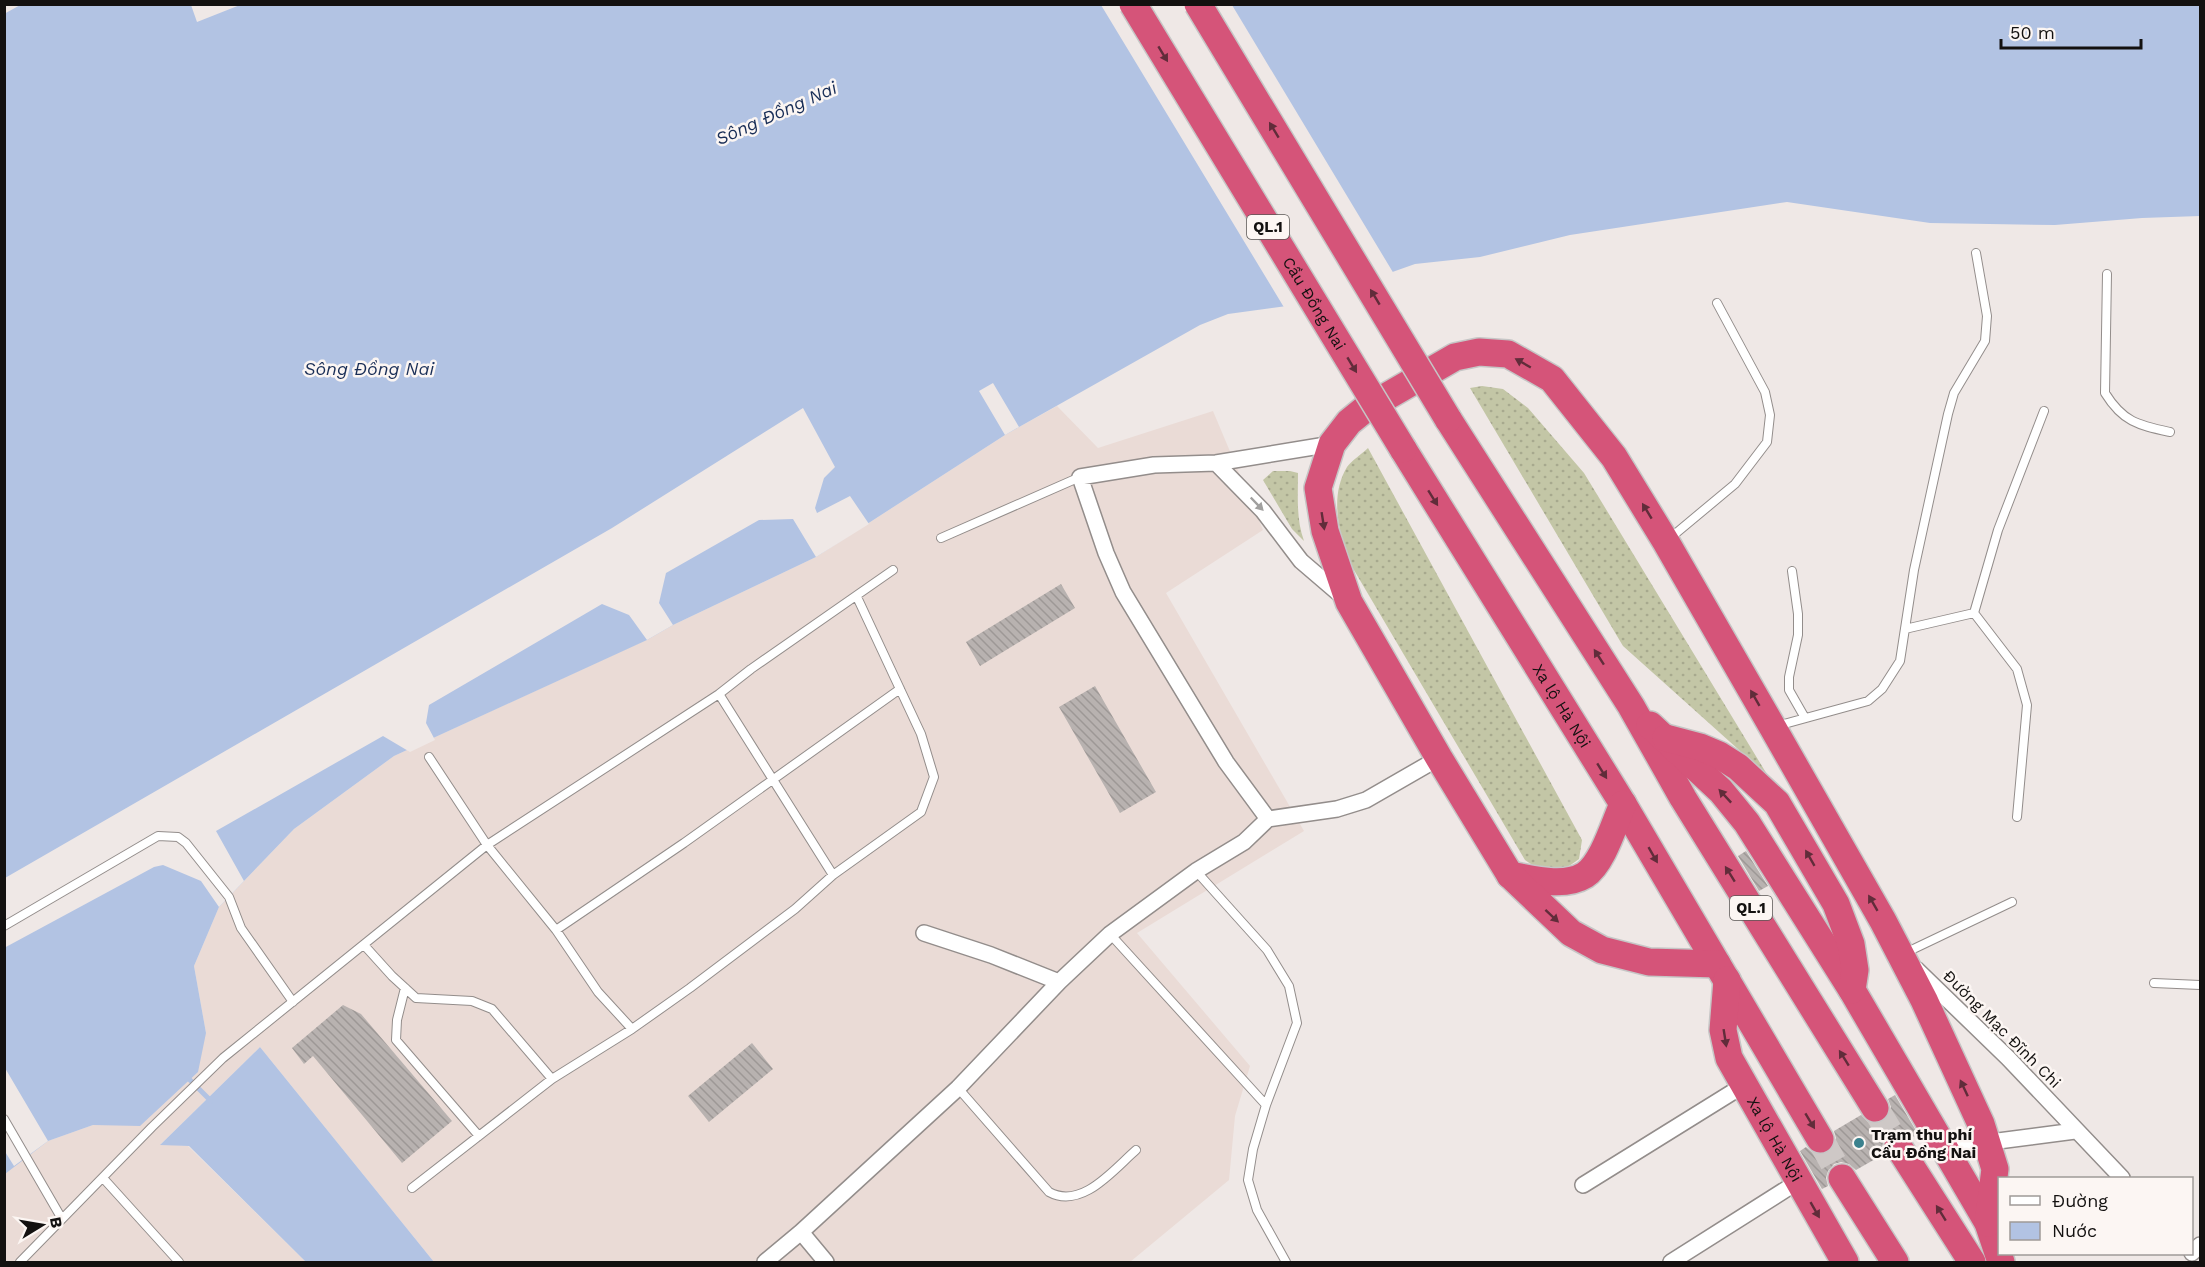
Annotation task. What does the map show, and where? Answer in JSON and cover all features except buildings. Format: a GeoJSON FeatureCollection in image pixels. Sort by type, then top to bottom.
{"type":"FeatureCollection","features":[{"type":"Feature","properties":{"kind":"highway","name":"Cầu Đồng Nai"},"geometry":{"type":"LineString","coordinates":[[1133,4],[1403,448]]}},
{"type":"Feature","properties":{"kind":"highway","name":"QL.1"},"geometry":{"type":"LineString","coordinates":[[1198,4],[1448,420],[1631,706],[1683,798],[1875,1108]]}},
{"type":"Feature","properties":{"kind":"highway"},"geometry":{"type":"LineString","coordinates":[[1722,972],[1650,962],[1602,950],[1571,933],[1510,875],[1348,602],[1325,531],[1318,488],[1332,444],[1349,422],[1365,409],[1455,357],[1479,352],[1508,354],[1552,380],[1614,457],[1666,542],[1901,955]]}},
{"type":"Feature","properties":{"kind":"highway","name":"Xa lộ Hà Nội"},"geometry":{"type":"LineString","coordinates":[[1403,448],[1623,804],[1820,1139]]}},
{"type":"Feature","properties":{"kind":"highway","name":"QL.1"},"geometry":{"type":"LineString","coordinates":[[1631,706],[1721,791],[1747,822],[1852,990],[1988,1223],[1998,1254]]}},
{"type":"Feature","properties":{"kind":"highway"},"geometry":{"type":"LineString","coordinates":[[1664,738],[1700,747],[1719,755],[1738,767],[1777,803],[1836,904],[1851,944],[1856,970],[1852,990]]}},
{"type":"Feature","properties":{"kind":"highway"},"geometry":{"type":"LineString","coordinates":[[1510,875],[1546,881],[1567,881],[1585,875],[1600,858],[1623,804]]}},
{"type":"Feature","properties":{"kind":"highway","name":"QL.1"},"geometry":{"type":"LineString","coordinates":[[1901,955],[1929,1011],[1987,1142],[1995,1169],[1988,1223]]}},
{"type":"Feature","properties":{"kind":"highway","name":"Xa lộ Hà Nội"},"geometry":{"type":"LineString","coordinates":[[1722,972],[1723,1029],[1729,1058],[1845,1263]]}},
{"type":"Feature","properties":{"kind":"highway"},"geometry":{"type":"LineString","coordinates":[[1898,1146],[1972,1263]]}},
{"type":"Feature","properties":{"kind":"highway"},"geometry":{"type":"LineString","coordinates":[[1842,1178],[1895,1263]]}},
{"type":"Feature","properties":{"kind":"street"},"geometry":{"type":"LineString","coordinates":[[1268,819],[1226,762],[1123,592],[1106,553],[1080,477],[1154,465],[1216,463],[1332,444]]}},
{"type":"Feature","properties":{"kind":"street"},"geometry":{"type":"LineString","coordinates":[[1216,463],[1263,511],[1301,561],[1348,602]]}},
{"type":"Feature","properties":{"kind":"street"},"geometry":{"type":"LineString","coordinates":[[765,1263],[957,1088],[1059,982],[1110,934],[1196,871],[1244,842],[1268,819],[1337,809],[1366,800],[1439,758]]}},
{"type":"Feature","properties":{"kind":"street"},"geometry":{"type":"LineString","coordinates":[[924,933],[1059,982]]}},
{"type":"Feature","properties":{"kind":"street","name":"Đường Mạc Đĩnh Chi"},"geometry":{"type":"LineString","coordinates":[[1901,955],[2008,1058],[2120,1177]]}},
{"type":"Feature","properties":{"kind":"street"},"geometry":{"type":"LineString","coordinates":[[1583,1185],[1744,1085]]}},
{"type":"Feature","properties":{"kind":"street"},"geometry":{"type":"LineString","coordinates":[[1944,1148],[2075,1131]]}},
{"type":"Feature","properties":{"kind":"street"},"geometry":{"type":"LineString","coordinates":[[1671,1263],[1799,1181]]}},
{"type":"Feature","properties":{"kind":"street"},"geometry":{"type":"LineString","coordinates":[[801,1232],[826,1263]]}},
{"type":"Feature","properties":{"kind":"lane"},"geometry":{"type":"LineString","coordinates":[[1773,728],[1868,701],[1882,689],[1900,662],[1923,526],[1951,404],[1954,393],[1985,340],[1987,316],[1976,253]]}},
{"type":"Feature","properties":{"kind":"lane"},"geometry":{"type":"LineString","coordinates":[[2107,274],[2105,393],[2115,410],[2130,420],[2143,426],[2170,432]]}},
{"type":"Feature","properties":{"kind":"lane"},"geometry":{"type":"LineString","coordinates":[[1666,542],[1735,484],[1767,441],[1770,415],[1765,392],[1717,303]]}},
{"type":"Feature","properties":{"kind":"lane"},"geometry":{"type":"LineString","coordinates":[[1974,613],[1998,530],[2044,411]]}},
{"type":"Feature","properties":{"kind":"lane"},"geometry":{"type":"LineString","coordinates":[[941,538],[1080,477]]}},
{"type":"Feature","properties":{"kind":"lane"},"geometry":{"type":"LineString","coordinates":[[20,1263],[152,1127],[223,1058],[487,845],[720,693],[894,570]]}},
{"type":"Feature","properties":{"kind":"lane"},"geometry":{"type":"LineString","coordinates":[[1792,571],[1798,614],[1789,690],[1805,718]]}},
{"type":"Feature","properties":{"kind":"lane"},"geometry":{"type":"LineString","coordinates":[[412,1188],[552,1079],[632,1029],[795,909],[833,875],[921,812],[934,777],[921,734],[857,597]]}},
{"type":"Feature","properties":{"kind":"lane"},"geometry":{"type":"LineString","coordinates":[[1905,629],[1974,613]]}},
{"type":"Feature","properties":{"kind":"lane"},"geometry":{"type":"LineString","coordinates":[[1974,613],[2017,669],[2027,705],[2017,817]]}},
{"type":"Feature","properties":{"kind":"lane"},"geometry":{"type":"LineString","coordinates":[[556,930],[684,843],[900,689]]}},
{"type":"Feature","properties":{"kind":"lane"},"geometry":{"type":"LineString","coordinates":[[720,693],[833,875]]}},
{"type":"Feature","properties":{"kind":"lane"},"geometry":{"type":"LineString","coordinates":[[429,757],[487,845],[556,930],[598,992],[632,1029]]}},
{"type":"Feature","properties":{"kind":"lane"},"geometry":{"type":"LineString","coordinates":[[4,926],[158,836],[178,837],[186,843],[229,897],[241,928],[293,1002]]}},
{"type":"Feature","properties":{"kind":"lane"},"geometry":{"type":"LineString","coordinates":[[1196,871],[1268,950],[1288,986],[1297,1023],[1266,1105],[1253,1149],[1248,1180],[1257,1210],[1286,1263]]}},
{"type":"Feature","properties":{"kind":"lane"},"geometry":{"type":"LineString","coordinates":[[1901,955],[2012,902]]}},
{"type":"Feature","properties":{"kind":"lane"},"geometry":{"type":"LineString","coordinates":[[1110,934],[1266,1105]]}},
{"type":"Feature","properties":{"kind":"lane"},"geometry":{"type":"LineString","coordinates":[[364,945],[416,998],[472,1001],[492,1009],[552,1079]]}},
{"type":"Feature","properties":{"kind":"lane"},"geometry":{"type":"LineString","coordinates":[[2154,983],[2200,985]]}},
{"type":"Feature","properties":{"kind":"lane"},"geometry":{"type":"LineString","coordinates":[[405,988],[396,1040],[479,1136]]}},
{"type":"Feature","properties":{"kind":"lane"},"geometry":{"type":"LineString","coordinates":[[957,1088],[1049,1192],[1059,1197],[1088,1192],[1136,1150]]}},
{"type":"Feature","properties":{"kind":"lane"},"geometry":{"type":"LineString","coordinates":[[4,1119],[62,1220]]}},
{"type":"Feature","properties":{"kind":"lane"},"geometry":{"type":"LineString","coordinates":[[103,1178],[179,1263]]}},
{"type":"Feature","properties":{"kind":"shaded area"},"geometry":{"type":"Polygon","coordinates":[[[1057,406],[1098,448],[1213,411],[1263,530],[1166,593],[1304,831],[1137,933],[1250,1066],[1235,1116],[1229,1180],[1130,1262],[434,1262],[260,1047],[161,1144],[188,1146],[306,1262],[5,1262],[4,1174],[48,1141],[93,1125],[140,1125],[206,1033],[194,966],[219,907],[294,829],[394,756],[646,640],[816,557],[1005,435],[1057,406]]]}},
{"type":"Feature","properties":{"kind":"green space"},"geometry":{"type":"Polygon","coordinates":[[[1482,386],[1503,389],[1528,408],[1584,473],[1768,776],[1623,646],[1470,388],[1482,386]]]}},
{"type":"Feature","properties":{"kind":"green space"},"geometry":{"type":"Polygon","coordinates":[[[1368,448],[1582,840],[1579,859],[1565,868],[1546,870],[1525,860],[1351,565],[1340,529],[1338,491],[1347,467],[1368,448]]]}},
{"type":"Feature","properties":{"kind":"green space"},"geometry":{"type":"Polygon","coordinates":[[[1273,471],[1298,473],[1299,516],[1304,541],[1292,529],[1263,480],[1273,471]]]}},
{"type":"Feature","properties":{"kind":"water","name":"Sông Đồng Nai"},"geometry":{"type":"Polygon","coordinates":[[[22,4],[2200,5],[2200,216],[2055,225],[1930,223],[1787,202],[1570,235],[1480,257],[1415,264],[1302,304],[1228,314],[1200,325],[1005,435],[816,557],[673,625],[647,640],[394,756],[294,829],[219,907],[194,966],[206,1033],[198,1072],[140,1126],[93,1125],[48,1141],[5,1174],[4,14],[22,4]]]}},
{"type":"Feature","properties":{"kind":"water"},"geometry":{"type":"Polygon","coordinates":[[[260,1047],[434,1262],[306,1262],[189,1146],[160,1145],[260,1047]]]}},
{"type":"Feature","properties":{"kind":"pier"},"geometry":{"type":"Polygon","coordinates":[[[191,4],[240,5],[197,22],[191,4]]]}},
{"type":"Feature","properties":{"kind":"pier"},"geometry":{"type":"Polygon","coordinates":[[[1101,5],[1232,5],[1394,274],[1303,307],[1285,309],[1101,5]]]}},
{"type":"Feature","properties":{"kind":"pier"},"geometry":{"type":"Polygon","coordinates":[[[993,383],[1019,427],[1005,435],[979,391],[993,383]]]}},
{"type":"Feature","properties":{"kind":"pier"},"geometry":{"type":"Polygon","coordinates":[[[803,408],[835,467],[824,478],[815,508],[817,513],[850,496],[869,524],[816,557],[793,519],[759,520],[666,573],[659,603],[673,625],[647,640],[629,615],[602,604],[429,705],[426,723],[435,740],[410,752],[383,736],[216,831],[244,881],[219,907],[201,881],[163,865],[154,867],[4,948],[5,878],[612,528],[803,408]]]}},
{"type":"Feature","properties":{"kind":"pier"},"geometry":{"type":"Polygon","coordinates":[[[5,1068],[48,1141],[14,1166],[4,1150],[5,1068]]]}},
{"type":"Feature","properties":{"kind":"waterway"},"geometry":{"type":"LineString","coordinates":[[186,1076],[211,1101]]}},
{"type":"Feature","properties":{"kind":"tunnel"},"geometry":{"type":"LineString","coordinates":[[1875,1108],[1898,1146]]}},
{"type":"Feature","properties":{"kind":"tunnel"},"geometry":{"type":"LineString","coordinates":[[1820,1139],[1842,1178]]}},
{"type":"Feature","properties":{"kind":"place","name":"Trạm thu phí Cầu Đồng Nai"},"geometry":{"type":"Point","coordinates":[1859,1143]}}]}
